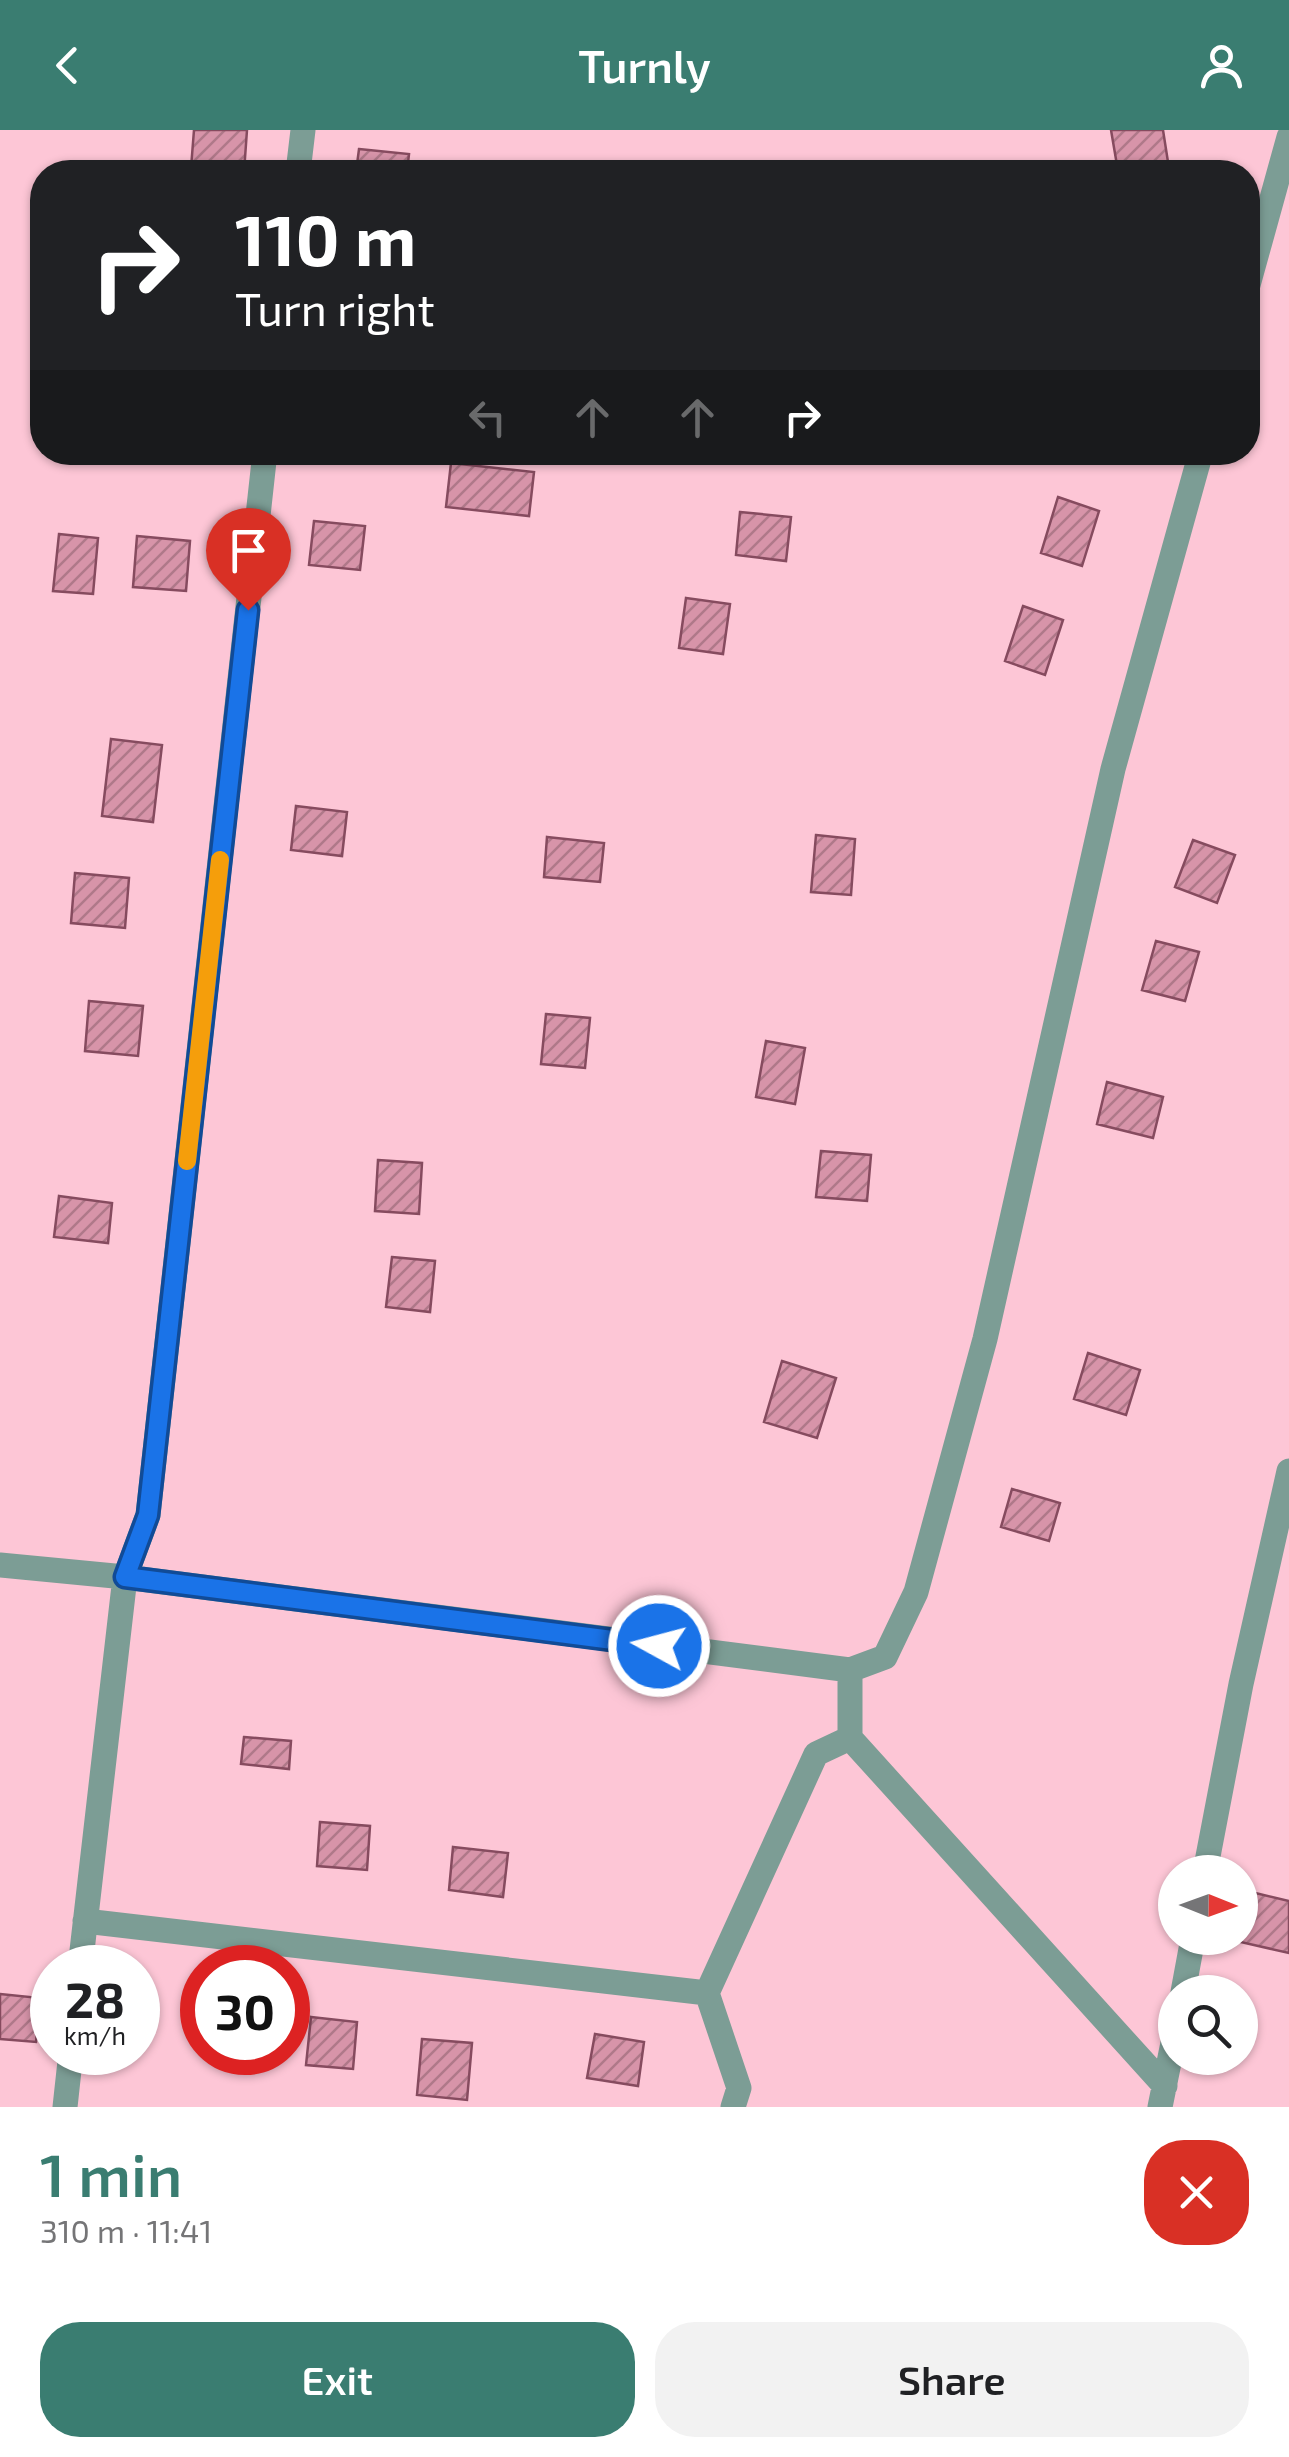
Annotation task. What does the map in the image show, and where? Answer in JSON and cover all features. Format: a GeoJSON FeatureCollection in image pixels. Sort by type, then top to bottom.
{"type":"FeatureCollection","features":[{"type":"Feature","properties":{"kind":"street"},"geometry":{"type":"LineString","coordinates":[[299,160],[303,130]]}},
{"type":"Feature","properties":{"kind":"street"},"geometry":{"type":"LineString","coordinates":[[1260,241],[1289,136]]}},
{"type":"Feature","properties":{"kind":"street"},"geometry":{"type":"LineString","coordinates":[[82,1945],[125,1577],[148,1515],[264,465]]}},
{"type":"Feature","properties":{"kind":"street"},"geometry":{"type":"LineString","coordinates":[[0,1565],[125,1577],[850,1670],[885,1656],[916,1592],[986,1339],[1113,769],[1197,465]]}},
{"type":"Feature","properties":{"kind":"street"},"geometry":{"type":"LineString","coordinates":[[1208,1855],[1241,1684],[1289,1471]]}},
{"type":"Feature","properties":{"kind":"street"},"geometry":{"type":"LineString","coordinates":[[850,1670],[850,1738],[1162,2096]]}},
{"type":"Feature","properties":{"kind":"street"},"geometry":{"type":"LineString","coordinates":[[733,2107],[738,2088],[708,1993],[816,1754],[850,1738]]}},
{"type":"Feature","properties":{"kind":"street"},"geometry":{"type":"LineString","coordinates":[[85,1922],[708,1993]]}},
{"type":"Feature","properties":{"kind":"street"},"geometry":{"type":"LineString","coordinates":[[66,2107],[69,2075]]}},
{"type":"Feature","properties":{"kind":"building"},"geometry":{"type":"Polygon","coordinates":[[[194,130],[247,130],[245,160],[192,160],[194,130]]]}},
{"type":"Feature","properties":{"kind":"building"},"geometry":{"type":"Polygon","coordinates":[[[1111,130],[1163,130],[1168,160],[1116,160],[1111,130]]]}},
{"type":"Feature","properties":{"kind":"building"},"geometry":{"type":"Polygon","coordinates":[[[359,149],[409,154],[408,160],[358,160],[359,149]]]}},
{"type":"Feature","properties":{"kind":"building"},"geometry":{"type":"Polygon","coordinates":[[[451,465],[534,472],[529,516],[446,507],[451,465]]]}},
{"type":"Feature","properties":{"kind":"building"},"geometry":{"type":"Polygon","coordinates":[[[1058,497],[1099,511],[1082,566],[1041,553],[1058,497]]]}},
{"type":"Feature","properties":{"kind":"building"},"geometry":{"type":"Polygon","coordinates":[[[740,512],[791,517],[786,561],[736,555],[740,512]]]}},
{"type":"Feature","properties":{"kind":"building"},"geometry":{"type":"Polygon","coordinates":[[[314,521],[365,526],[360,570],[309,565],[314,521]]]}},
{"type":"Feature","properties":{"kind":"building"},"geometry":{"type":"Polygon","coordinates":[[[59,534],[98,538],[93,594],[53,591],[59,534]]]}},
{"type":"Feature","properties":{"kind":"building"},"geometry":{"type":"Polygon","coordinates":[[[137,536],[190,541],[186,591],[133,587],[137,536]]]}},
{"type":"Feature","properties":{"kind":"building"},"geometry":{"type":"Polygon","coordinates":[[[686,598],[730,604],[723,654],[679,648],[686,598]]]}},
{"type":"Feature","properties":{"kind":"building"},"geometry":{"type":"Polygon","coordinates":[[[1023,606],[1063,620],[1045,675],[1005,661],[1023,606]]]}},
{"type":"Feature","properties":{"kind":"building"},"geometry":{"type":"Polygon","coordinates":[[[111,739],[162,745],[153,822],[102,816],[111,739]]]}},
{"type":"Feature","properties":{"kind":"building"},"geometry":{"type":"Polygon","coordinates":[[[296,806],[347,812],[342,856],[291,850],[296,806]]]}},
{"type":"Feature","properties":{"kind":"building"},"geometry":{"type":"Polygon","coordinates":[[[816,835],[855,839],[851,895],[811,892],[816,835]]]}},
{"type":"Feature","properties":{"kind":"building"},"geometry":{"type":"Polygon","coordinates":[[[547,837],[604,843],[600,882],[544,877],[547,837]]]}},
{"type":"Feature","properties":{"kind":"building"},"geometry":{"type":"Polygon","coordinates":[[[1193,840],[1235,855],[1217,903],[1175,887],[1193,840]]]}},
{"type":"Feature","properties":{"kind":"building"},"geometry":{"type":"Polygon","coordinates":[[[75,873],[129,878],[125,928],[71,923],[75,873]]]}},
{"type":"Feature","properties":{"kind":"building"},"geometry":{"type":"Polygon","coordinates":[[[1156,941],[1199,952],[1185,1001],[1142,990],[1156,941]]]}},
{"type":"Feature","properties":{"kind":"building"},"geometry":{"type":"Polygon","coordinates":[[[89,1001],[143,1006],[138,1056],[85,1051],[89,1001]]]}},
{"type":"Feature","properties":{"kind":"building"},"geometry":{"type":"Polygon","coordinates":[[[546,1014],[590,1018],[585,1068],[541,1064],[546,1014]]]}},
{"type":"Feature","properties":{"kind":"building"},"geometry":{"type":"Polygon","coordinates":[[[766,1041],[805,1048],[795,1104],[756,1097],[766,1041]]]}},
{"type":"Feature","properties":{"kind":"building"},"geometry":{"type":"Polygon","coordinates":[[[1107,1082],[1163,1097],[1153,1138],[1097,1124],[1107,1082]]]}},
{"type":"Feature","properties":{"kind":"building"},"geometry":{"type":"Polygon","coordinates":[[[821,1151],[871,1155],[867,1201],[816,1197],[821,1151]]]}},
{"type":"Feature","properties":{"kind":"building"},"geometry":{"type":"Polygon","coordinates":[[[378,1160],[422,1163],[419,1214],[375,1211],[378,1160]]]}},
{"type":"Feature","properties":{"kind":"building"},"geometry":{"type":"Polygon","coordinates":[[[59,1196],[112,1203],[108,1243],[54,1237],[59,1196]]]}},
{"type":"Feature","properties":{"kind":"building"},"geometry":{"type":"Polygon","coordinates":[[[392,1257],[435,1261],[430,1312],[386,1307],[392,1257]]]}},
{"type":"Feature","properties":{"kind":"building"},"geometry":{"type":"Polygon","coordinates":[[[1088,1353],[1140,1370],[1126,1415],[1074,1399],[1088,1353]]]}},
{"type":"Feature","properties":{"kind":"building"},"geometry":{"type":"Polygon","coordinates":[[[782,1361],[836,1378],[817,1438],[764,1422],[782,1361]]]}},
{"type":"Feature","properties":{"kind":"building"},"geometry":{"type":"Polygon","coordinates":[[[1012,1489],[1060,1503],[1049,1541],[1001,1527],[1012,1489]]]}},
{"type":"Feature","properties":{"kind":"building"},"geometry":{"type":"Polygon","coordinates":[[[244,1737],[291,1741],[289,1769],[241,1764],[244,1737]]]}},
{"type":"Feature","properties":{"kind":"building"},"geometry":{"type":"Polygon","coordinates":[[[320,1822],[370,1826],[367,1870],[317,1866],[320,1822]]]}},
{"type":"Feature","properties":{"kind":"building"},"geometry":{"type":"Polygon","coordinates":[[[453,1847],[508,1853],[503,1897],[449,1890],[453,1847]]]}},
{"type":"Feature","properties":{"kind":"building"},"geometry":{"type":"Polygon","coordinates":[[[1258,1894],[1289,1901],[1289,1953],[1258,1946],[1258,1894]]]}},
{"type":"Feature","properties":{"kind":"building"},"geometry":{"type":"Polygon","coordinates":[[[0,1994],[30,1997],[30,2042],[0,2039],[0,1994]]]}},
{"type":"Feature","properties":{"kind":"building"},"geometry":{"type":"Polygon","coordinates":[[[311,2017],[357,2022],[353,2069],[310,2065],[311,2017]]]}},
{"type":"Feature","properties":{"kind":"building"},"geometry":{"type":"Polygon","coordinates":[[[595,2034],[644,2042],[638,2086],[587,2078],[595,2034]]]}},
{"type":"Feature","properties":{"kind":"building"},"geometry":{"type":"Polygon","coordinates":[[[422,2039],[472,2043],[467,2100],[417,2095],[422,2039]]]}},
{"type":"Feature","properties":{"kind":"slow traffic"},"geometry":{"type":"LineString","coordinates":[[187,1161],[220,860]]}},
{"type":"Feature","properties":{"kind":"route"},"geometry":{"type":"LineString","coordinates":[[248,610],[148,1515],[125,1577],[659,1646]]}}]}
